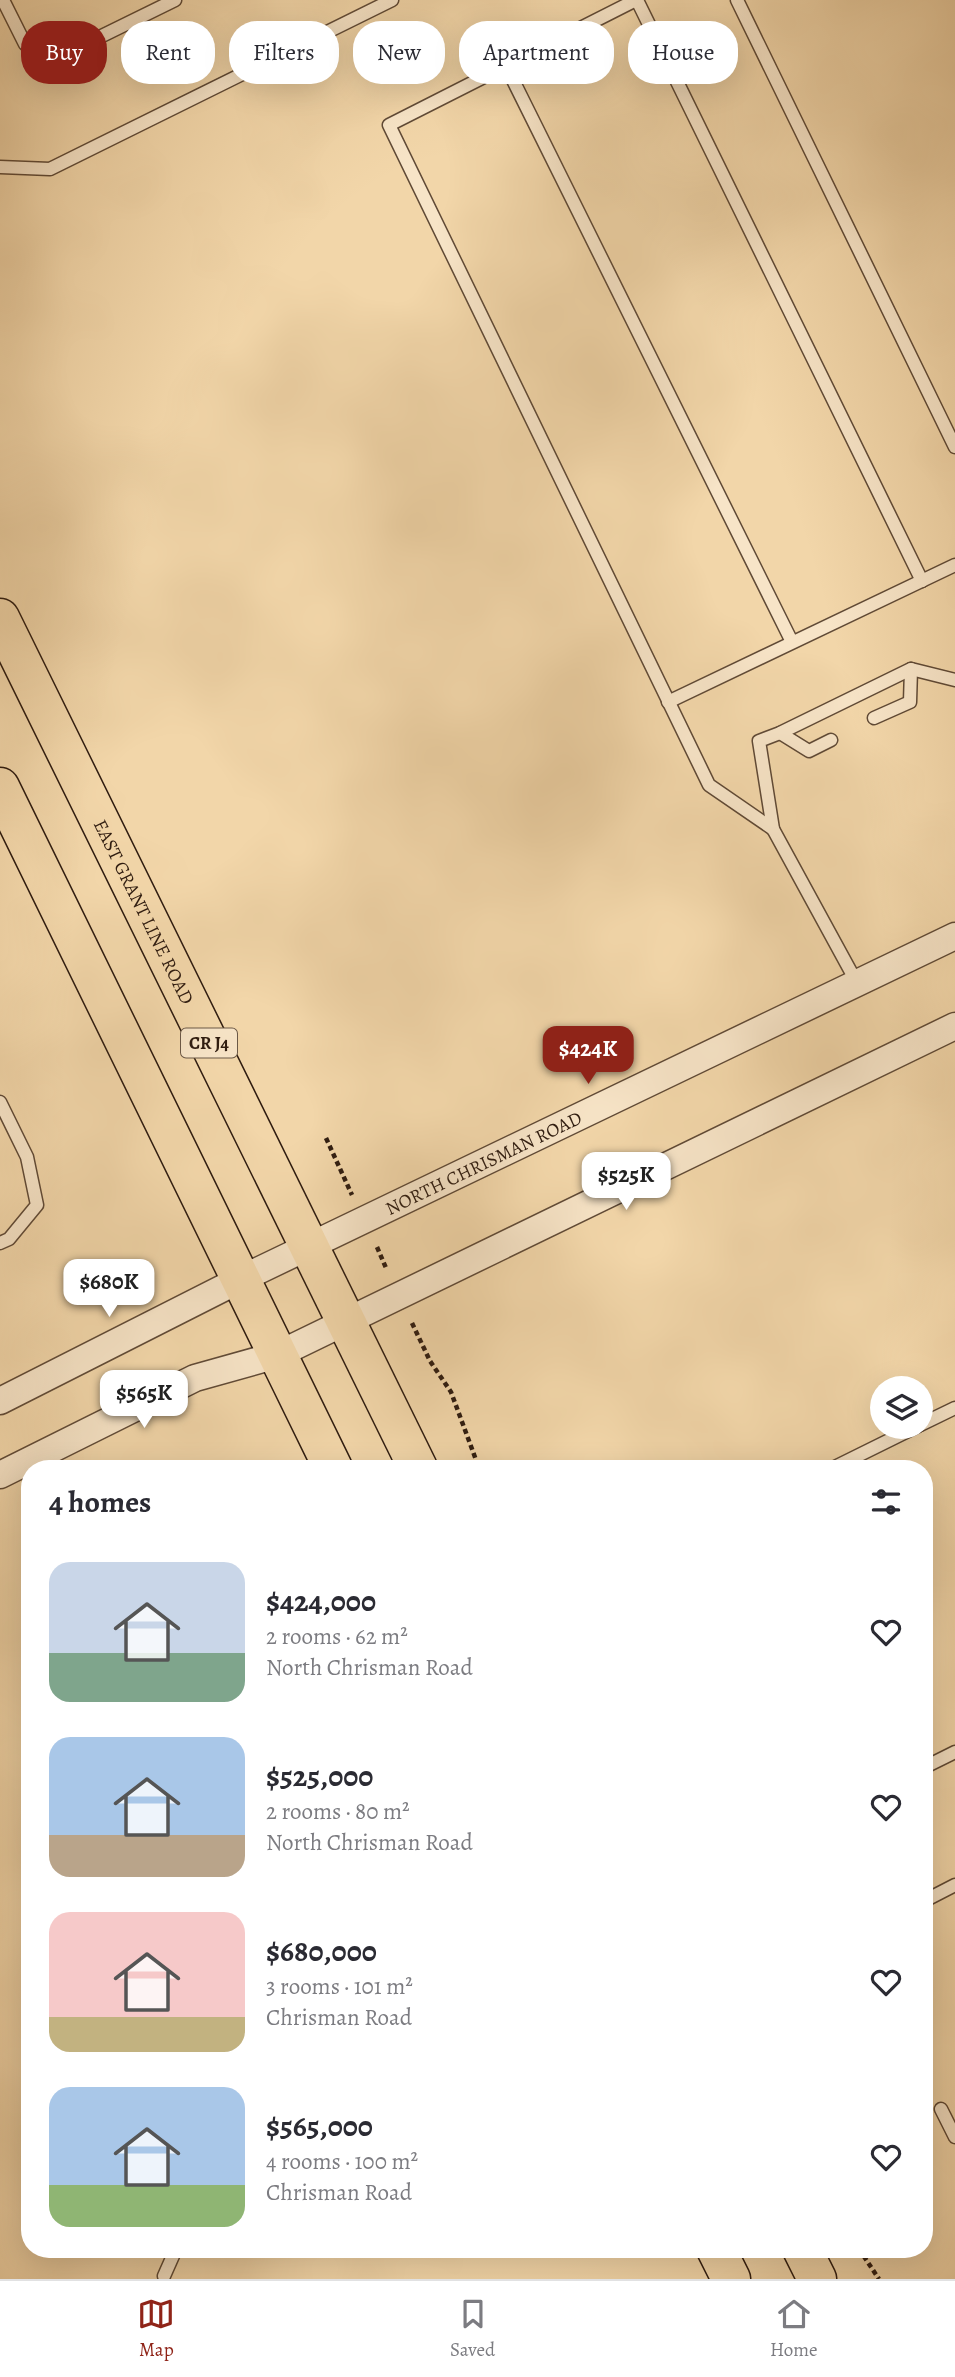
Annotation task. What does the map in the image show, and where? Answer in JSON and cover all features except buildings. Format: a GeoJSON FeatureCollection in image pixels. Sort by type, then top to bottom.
{"type":"FeatureCollection","features":[{"type":"Feature","properties":{"kind":"main road","name":"EAST GRANT LINE ROAD"},"geometry":{"type":"LineString","coordinates":[[0,618],[414,1460]]}},
{"type":"Feature","properties":{"kind":"main road"},"geometry":{"type":"LineString","coordinates":[[0,787],[329,1460]]}},
{"type":"Feature","properties":{"kind":"main road"},"geometry":{"type":"LineString","coordinates":[[720,2258],[731,2279]]}},
{"type":"Feature","properties":{"kind":"main road"},"geometry":{"type":"LineString","coordinates":[[806,2258],[817,2279]]}},
{"type":"Feature","properties":{"kind":"street","name":"NORTH CHRISMAN ROAD"},"geometry":{"type":"LineString","coordinates":[[0,1401],[240,1279],[955,936]]}},
{"type":"Feature","properties":{"kind":"street"},"geometry":{"type":"LineString","coordinates":[[30,1460],[195,1378],[277,1355],[955,1026]]}},
{"type":"Feature","properties":{"kind":"street"},"geometry":{"type":"LineString","coordinates":[[0,1475],[21,1465]]}},
{"type":"Feature","properties":{"kind":"lane"},"geometry":{"type":"LineString","coordinates":[[3,0],[25,44],[44,60],[61,57],[175,0]]}},
{"type":"Feature","properties":{"kind":"lane"},"geometry":{"type":"LineString","coordinates":[[0,167],[50,169],[392,0]]}},
{"type":"Feature","properties":{"kind":"lane"},"geometry":{"type":"LineString","coordinates":[[595,21],[637,0],[922,580]]}},
{"type":"Feature","properties":{"kind":"lane"},"geometry":{"type":"LineString","coordinates":[[737,0],[955,447]]}},
{"type":"Feature","properties":{"kind":"lane"},"geometry":{"type":"LineString","coordinates":[[470,84],[388,125],[709,785],[773,830]]}},
{"type":"Feature","properties":{"kind":"lane"},"geometry":{"type":"LineString","coordinates":[[515,84],[792,642]]}},
{"type":"Feature","properties":{"kind":"lane"},"geometry":{"type":"LineString","coordinates":[[668,702],[955,565]]}},
{"type":"Feature","properties":{"kind":"lane"},"geometry":{"type":"LineString","coordinates":[[856,983],[773,830],[759,741],[911,668],[955,680]]}},
{"type":"Feature","properties":{"kind":"lane"},"geometry":{"type":"LineString","coordinates":[[874,718],[910,702],[911,668]]}},
{"type":"Feature","properties":{"kind":"lane"},"geometry":{"type":"LineString","coordinates":[[780,733],[809,751],[831,740]]}},
{"type":"Feature","properties":{"kind":"lane"},"geometry":{"type":"LineString","coordinates":[[0,1102],[27,1157],[37,1205],[9,1239],[0,1243]]}},
{"type":"Feature","properties":{"kind":"lane"},"geometry":{"type":"LineString","coordinates":[[933,1419],[955,1408]]}},
{"type":"Feature","properties":{"kind":"lane"},"geometry":{"type":"LineString","coordinates":[[849,1460],[892,1439]]}},
{"type":"Feature","properties":{"kind":"lane"},"geometry":{"type":"LineString","coordinates":[[933,1763],[955,1752]]}},
{"type":"Feature","properties":{"kind":"lane"},"geometry":{"type":"LineString","coordinates":[[933,1896],[955,1885]]}},
{"type":"Feature","properties":{"kind":"lane"},"geometry":{"type":"LineString","coordinates":[[942,2109],[955,2137]]}},
{"type":"Feature","properties":{"kind":"lane"},"geometry":{"type":"LineString","coordinates":[[164,2276],[172,2258]]}},
{"type":"Feature","properties":{"kind":"path"},"geometry":{"type":"LineString","coordinates":[[865,2258],[879,2279]]}}]}
